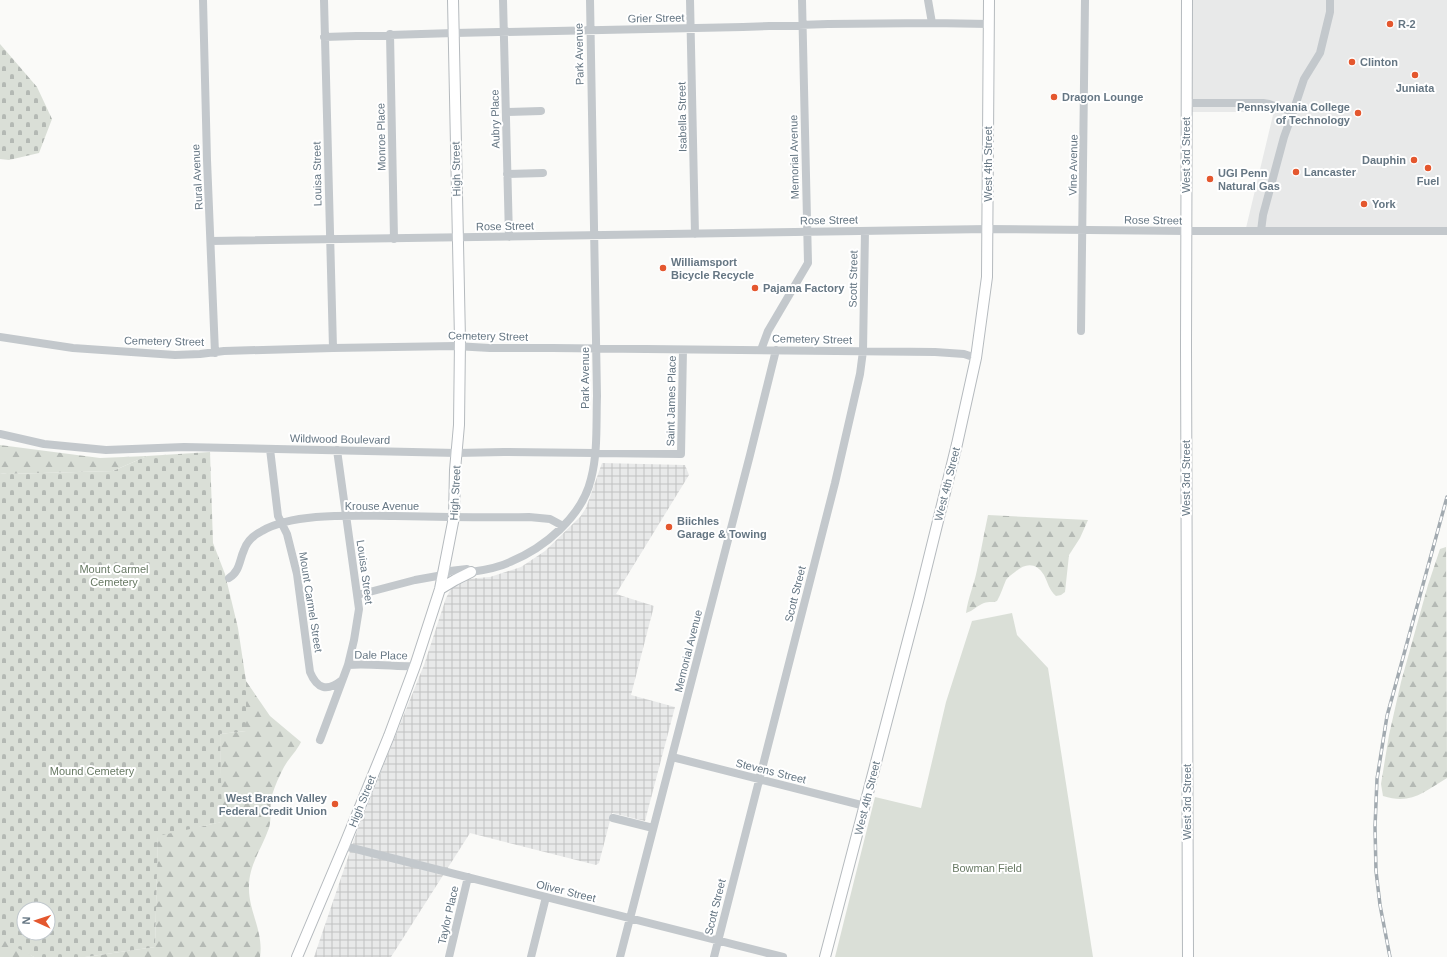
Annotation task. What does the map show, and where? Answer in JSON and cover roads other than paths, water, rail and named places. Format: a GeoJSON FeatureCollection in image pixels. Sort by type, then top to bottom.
{"type":"FeatureCollection","features":[{"type":"Feature","properties":{"kind":"main road","name":"High Street"},"geometry":{"type":"LineString","coordinates":[[297,957],[389,736],[415,666],[444,575],[454,517],[460,346],[453,0]]}},
{"type":"Feature","properties":{"kind":"main road","name":"West 4th Street"},"geometry":{"type":"LineString","coordinates":[[825,957],[957,444],[976,358],[986,284],[988,229],[989,0]]}},
{"type":"Feature","properties":{"kind":"main road","name":"West 3rd Street"},"geometry":{"type":"LineString","coordinates":[[1187,0],[1186,231],[1188,957]]}},
{"type":"Feature","properties":{"kind":"main road"},"geometry":{"type":"LineString","coordinates":[[440,589],[471,572]]}},
{"type":"Feature","properties":{"kind":"street","name":"Rural Avenue"},"geometry":{"type":"LineString","coordinates":[[203,0],[207,160],[215,353]]}},
{"type":"Feature","properties":{"kind":"street","name":"Louisa Street"},"geometry":{"type":"LineString","coordinates":[[324,0],[333,348]]}},
{"type":"Feature","properties":{"kind":"street","name":"Aubry Place"},"geometry":{"type":"LineString","coordinates":[[503,0],[508,174],[508,237]]}},
{"type":"Feature","properties":{"kind":"street","name":"Park Avenue"},"geometry":{"type":"LineString","coordinates":[[358,595],[414,580],[444,575],[450,571],[467,569],[471,572],[495,567],[522,556],[546,540],[563,526],[578,507],[591,480],[595,453],[596,349],[590,0]]}},
{"type":"Feature","properties":{"kind":"street","name":"Isabella Street"},"geometry":{"type":"LineString","coordinates":[[690,0],[695,234]]}},
{"type":"Feature","properties":{"kind":"street","name":"Memorial Avenue"},"geometry":{"type":"LineString","coordinates":[[761,350],[768,331],[808,262],[806,232],[802,0]]}},
{"type":"Feature","properties":{"kind":"street"},"geometry":{"type":"LineString","coordinates":[[928,0],[932,22]]}},
{"type":"Feature","properties":{"kind":"street","name":"Vine Avenue"},"geometry":{"type":"LineString","coordinates":[[1081,331],[1085,0]]}},
{"type":"Feature","properties":{"kind":"street"},"geometry":{"type":"LineString","coordinates":[[1261,231],[1263,215],[1284,137],[1304,79],[1320,53],[1330,12],[1330,0]]}},
{"type":"Feature","properties":{"kind":"street","name":"Grier Street"},"geometry":{"type":"LineString","coordinates":[[324,36],[454,32],[691,29],[932,22],[989,24]]}},
{"type":"Feature","properties":{"kind":"street","name":"Monroe Place"},"geometry":{"type":"LineString","coordinates":[[390,34],[394,238]]}},
{"type":"Feature","properties":{"kind":"street"},"geometry":{"type":"LineString","coordinates":[[1187,102],[1263,103],[1293,112]]}},
{"type":"Feature","properties":{"kind":"street"},"geometry":{"type":"LineString","coordinates":[[506,112],[541,111]]}},
{"type":"Feature","properties":{"kind":"street"},"geometry":{"type":"LineString","coordinates":[[508,174],[543,173]]}},
{"type":"Feature","properties":{"kind":"street","name":"Rose Street"},"geometry":{"type":"LineString","coordinates":[[211,241],[988,229],[1447,231]]}},
{"type":"Feature","properties":{"kind":"street","name":"Scott Street"},"geometry":{"type":"LineString","coordinates":[[714,957],[846,438],[860,374],[863,351],[865,231]]}},
{"type":"Feature","properties":{"kind":"street","name":"Cemetery Street"},"geometry":{"type":"LineString","coordinates":[[0,337],[34,343],[95,350],[175,355],[215,353],[224,351],[460,346],[490,348],[953,353],[976,358]]}},
{"type":"Feature","properties":{"kind":"street","name":"Saint James Place"},"geometry":{"type":"LineString","coordinates":[[681,454],[683,350]]}},
{"type":"Feature","properties":{"kind":"street","name":"Memorial Avenue"},"geometry":{"type":"LineString","coordinates":[[620,957],[776,350]]}},
{"type":"Feature","properties":{"kind":"street","name":"Wildwood Boulevard"},"geometry":{"type":"LineString","coordinates":[[0,434],[44,444],[88,449],[120,450],[190,447],[457,453],[681,454]]}},
{"type":"Feature","properties":{"kind":"street","name":"Mount Carmel Street"},"geometry":{"type":"LineString","coordinates":[[270,449],[276,505],[281,522],[287,534],[297,574],[310,672],[315,683],[324,688],[331,687],[342,680]]}},
{"type":"Feature","properties":{"kind":"street","name":"Louisa Street"},"geometry":{"type":"LineString","coordinates":[[320,740],[348,665],[359,609],[337,450]]}},
{"type":"Feature","properties":{"kind":"street","name":"Krouse Avenue"},"geometry":{"type":"LineString","coordinates":[[229,578],[237,571],[244,550],[249,541],[262,531],[281,522],[303,518],[346,516],[539,517],[556,521],[563,526]]}},
{"type":"Feature","properties":{"kind":"street","name":"Dale Place"},"geometry":{"type":"LineString","coordinates":[[348,665],[415,666]]}},
{"type":"Feature","properties":{"kind":"street","name":"Stevens Street"},"geometry":{"type":"LineString","coordinates":[[672,757],[865,806]]}},
{"type":"Feature","properties":{"kind":"street"},"geometry":{"type":"LineString","coordinates":[[613,818],[653,828]]}},
{"type":"Feature","properties":{"kind":"street","name":"Oliver Street"},"geometry":{"type":"LineString","coordinates":[[344,846],[783,957]]}},
{"type":"Feature","properties":{"kind":"street","name":"Taylor Place"},"geometry":{"type":"LineString","coordinates":[[449,957],[468,877]]}},
{"type":"Feature","properties":{"kind":"street"},"geometry":{"type":"LineString","coordinates":[[531,957],[546,898]]}},
{"type":"Feature","properties":{"kind":"railway"},"geometry":{"type":"LineString","coordinates":[[1390,957],[1380,905],[1376,871],[1375,827],[1377,779],[1387,716],[1447,497]]}},
{"type":"Feature","properties":{"kind":"place","name":"R-2"},"geometry":{"type":"Point","coordinates":[1390,24]}},
{"type":"Feature","properties":{"kind":"place","name":"Clinton"},"geometry":{"type":"Point","coordinates":[1352,62]}},
{"type":"Feature","properties":{"kind":"place","name":"Juniata"},"geometry":{"type":"Point","coordinates":[1415,75]}},
{"type":"Feature","properties":{"kind":"place","name":"Dragon Lounge"},"geometry":{"type":"Point","coordinates":[1054,97]}},
{"type":"Feature","properties":{"kind":"place","name":"Pennsylvania College of Technology"},"geometry":{"type":"Point","coordinates":[1358,113]}},
{"type":"Feature","properties":{"kind":"place","name":"Dauphin"},"geometry":{"type":"Point","coordinates":[1414,160]}},
{"type":"Feature","properties":{"kind":"place","name":"Fuel"},"geometry":{"type":"Point","coordinates":[1428,168]}},
{"type":"Feature","properties":{"kind":"place","name":"Lancaster"},"geometry":{"type":"Point","coordinates":[1296,172]}},
{"type":"Feature","properties":{"kind":"place","name":"UGI Penn Natural Gas"},"geometry":{"type":"Point","coordinates":[1210,179]}},
{"type":"Feature","properties":{"kind":"place","name":"York"},"geometry":{"type":"Point","coordinates":[1364,204]}},
{"type":"Feature","properties":{"kind":"place","name":"Williamsport Bicycle Recycle"},"geometry":{"type":"Point","coordinates":[663,268]}},
{"type":"Feature","properties":{"kind":"place","name":"Pajama Factory"},"geometry":{"type":"Point","coordinates":[755,288]}},
{"type":"Feature","properties":{"kind":"place","name":"Biichles Garage & Towing"},"geometry":{"type":"Point","coordinates":[669,527]}},
{"type":"Feature","properties":{"kind":"place","name":"West Branch Valley Federal Credit Union"},"geometry":{"type":"Point","coordinates":[335,804]}},
{"type":"Feature","properties":{"kind":"park label","name":"Mount Carmel Cemetery"},"geometry":{"type":"Point","coordinates":[114,575]}},
{"type":"Feature","properties":{"kind":"park label","name":"Mound Cemetery"},"geometry":{"type":"Point","coordinates":[92,771]}},
{"type":"Feature","properties":{"kind":"park label","name":"Bowman Field"},"geometry":{"type":"Point","coordinates":[987,868]}}]}
